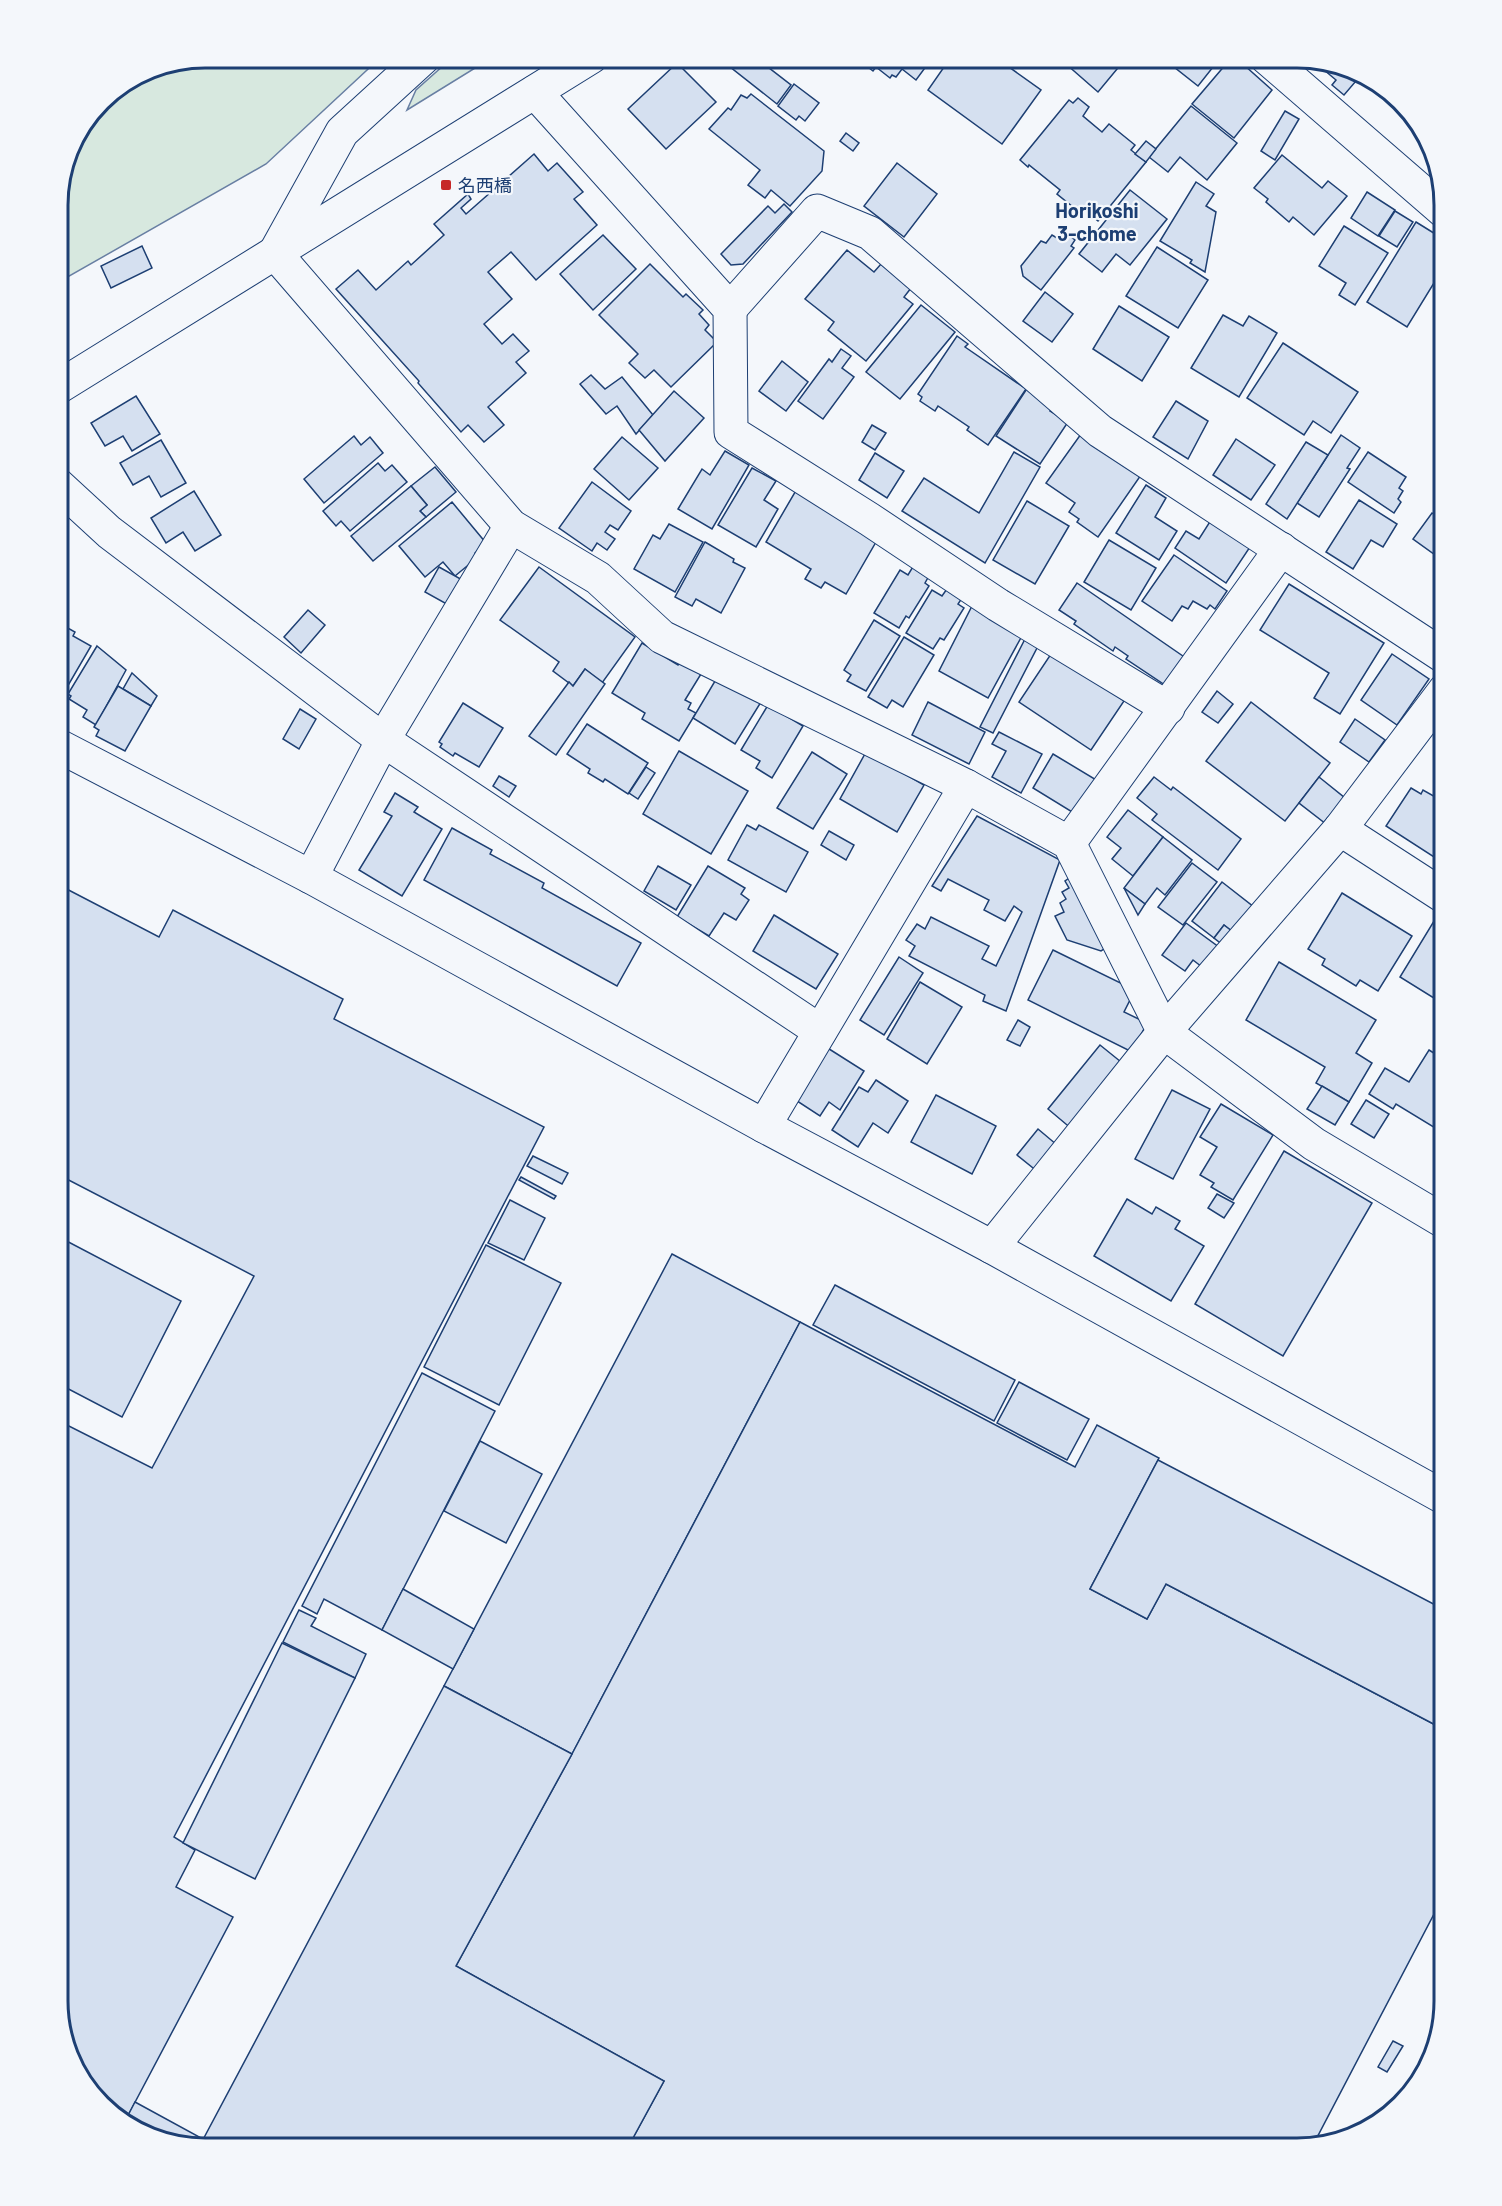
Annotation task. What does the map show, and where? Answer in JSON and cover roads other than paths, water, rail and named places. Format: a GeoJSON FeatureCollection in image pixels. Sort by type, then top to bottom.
{"type":"FeatureCollection","features":[{"type":"Feature","properties":{"kind":"street"},"geometry":{"type":"LineString","coordinates":[[275,253],[342,132],[412,68]]}},
{"type":"Feature","properties":{"kind":"street"},"geometry":{"type":"LineString","coordinates":[[68,381],[573,68]]}},
{"type":"Feature","properties":{"kind":"street"},"geometry":{"type":"LineString","coordinates":[[1279,68],[1434,202]]}},
{"type":"Feature","properties":{"kind":"street"},"geometry":{"type":"LineString","coordinates":[[535,92],[730,309],[731,432],[999,605],[1168,708]]}},
{"type":"Feature","properties":{"kind":"street"},"geometry":{"type":"LineString","coordinates":[[730,309],[818,211],[870,233],[1101,431],[1434,650]]}},
{"type":"Feature","properties":{"kind":"street"},"geometry":{"type":"LineString","coordinates":[[275,253],[511,526],[598,578],[662,637],[966,786],[1069,843],[1164,1032],[1314,1144],[1434,1215]]}},
{"type":"Feature","properties":{"kind":"street"},"geometry":{"type":"LineString","coordinates":[[68,494],[109,532],[383,740],[820,1031]]}},
{"type":"Feature","properties":{"kind":"street"},"geometry":{"type":"LineString","coordinates":[[310,877],[383,740],[511,526]]}},
{"type":"Feature","properties":{"kind":"street"},"geometry":{"type":"LineString","coordinates":[[1069,843],[1281,549]]}},
{"type":"Feature","properties":{"kind":"street"},"geometry":{"type":"LineString","coordinates":[[992,1247],[1164,1032],[1340,829],[1434,705]]}},
{"type":"Feature","properties":{"kind":"street"},"geometry":{"type":"LineString","coordinates":[[68,751],[310,877],[764,1126],[992,1247],[1434,1492]]}},
{"type":"Feature","properties":{"kind":"street"},"geometry":{"type":"LineString","coordinates":[[764,1126],[966,786]]}},
{"type":"Feature","properties":{"kind":"street"},"geometry":{"type":"LineString","coordinates":[[1340,829],[1434,890]]}},
{"type":"Feature","properties":{"kind":"place","name":"名西橋"},"geometry":{"type":"Point","coordinates":[446,185]}},
{"type":"Feature","properties":{"kind":"district","name":"Horikoshi 3-chome"},"geometry":{"type":"Point","coordinates":[1097,222]}}]}
